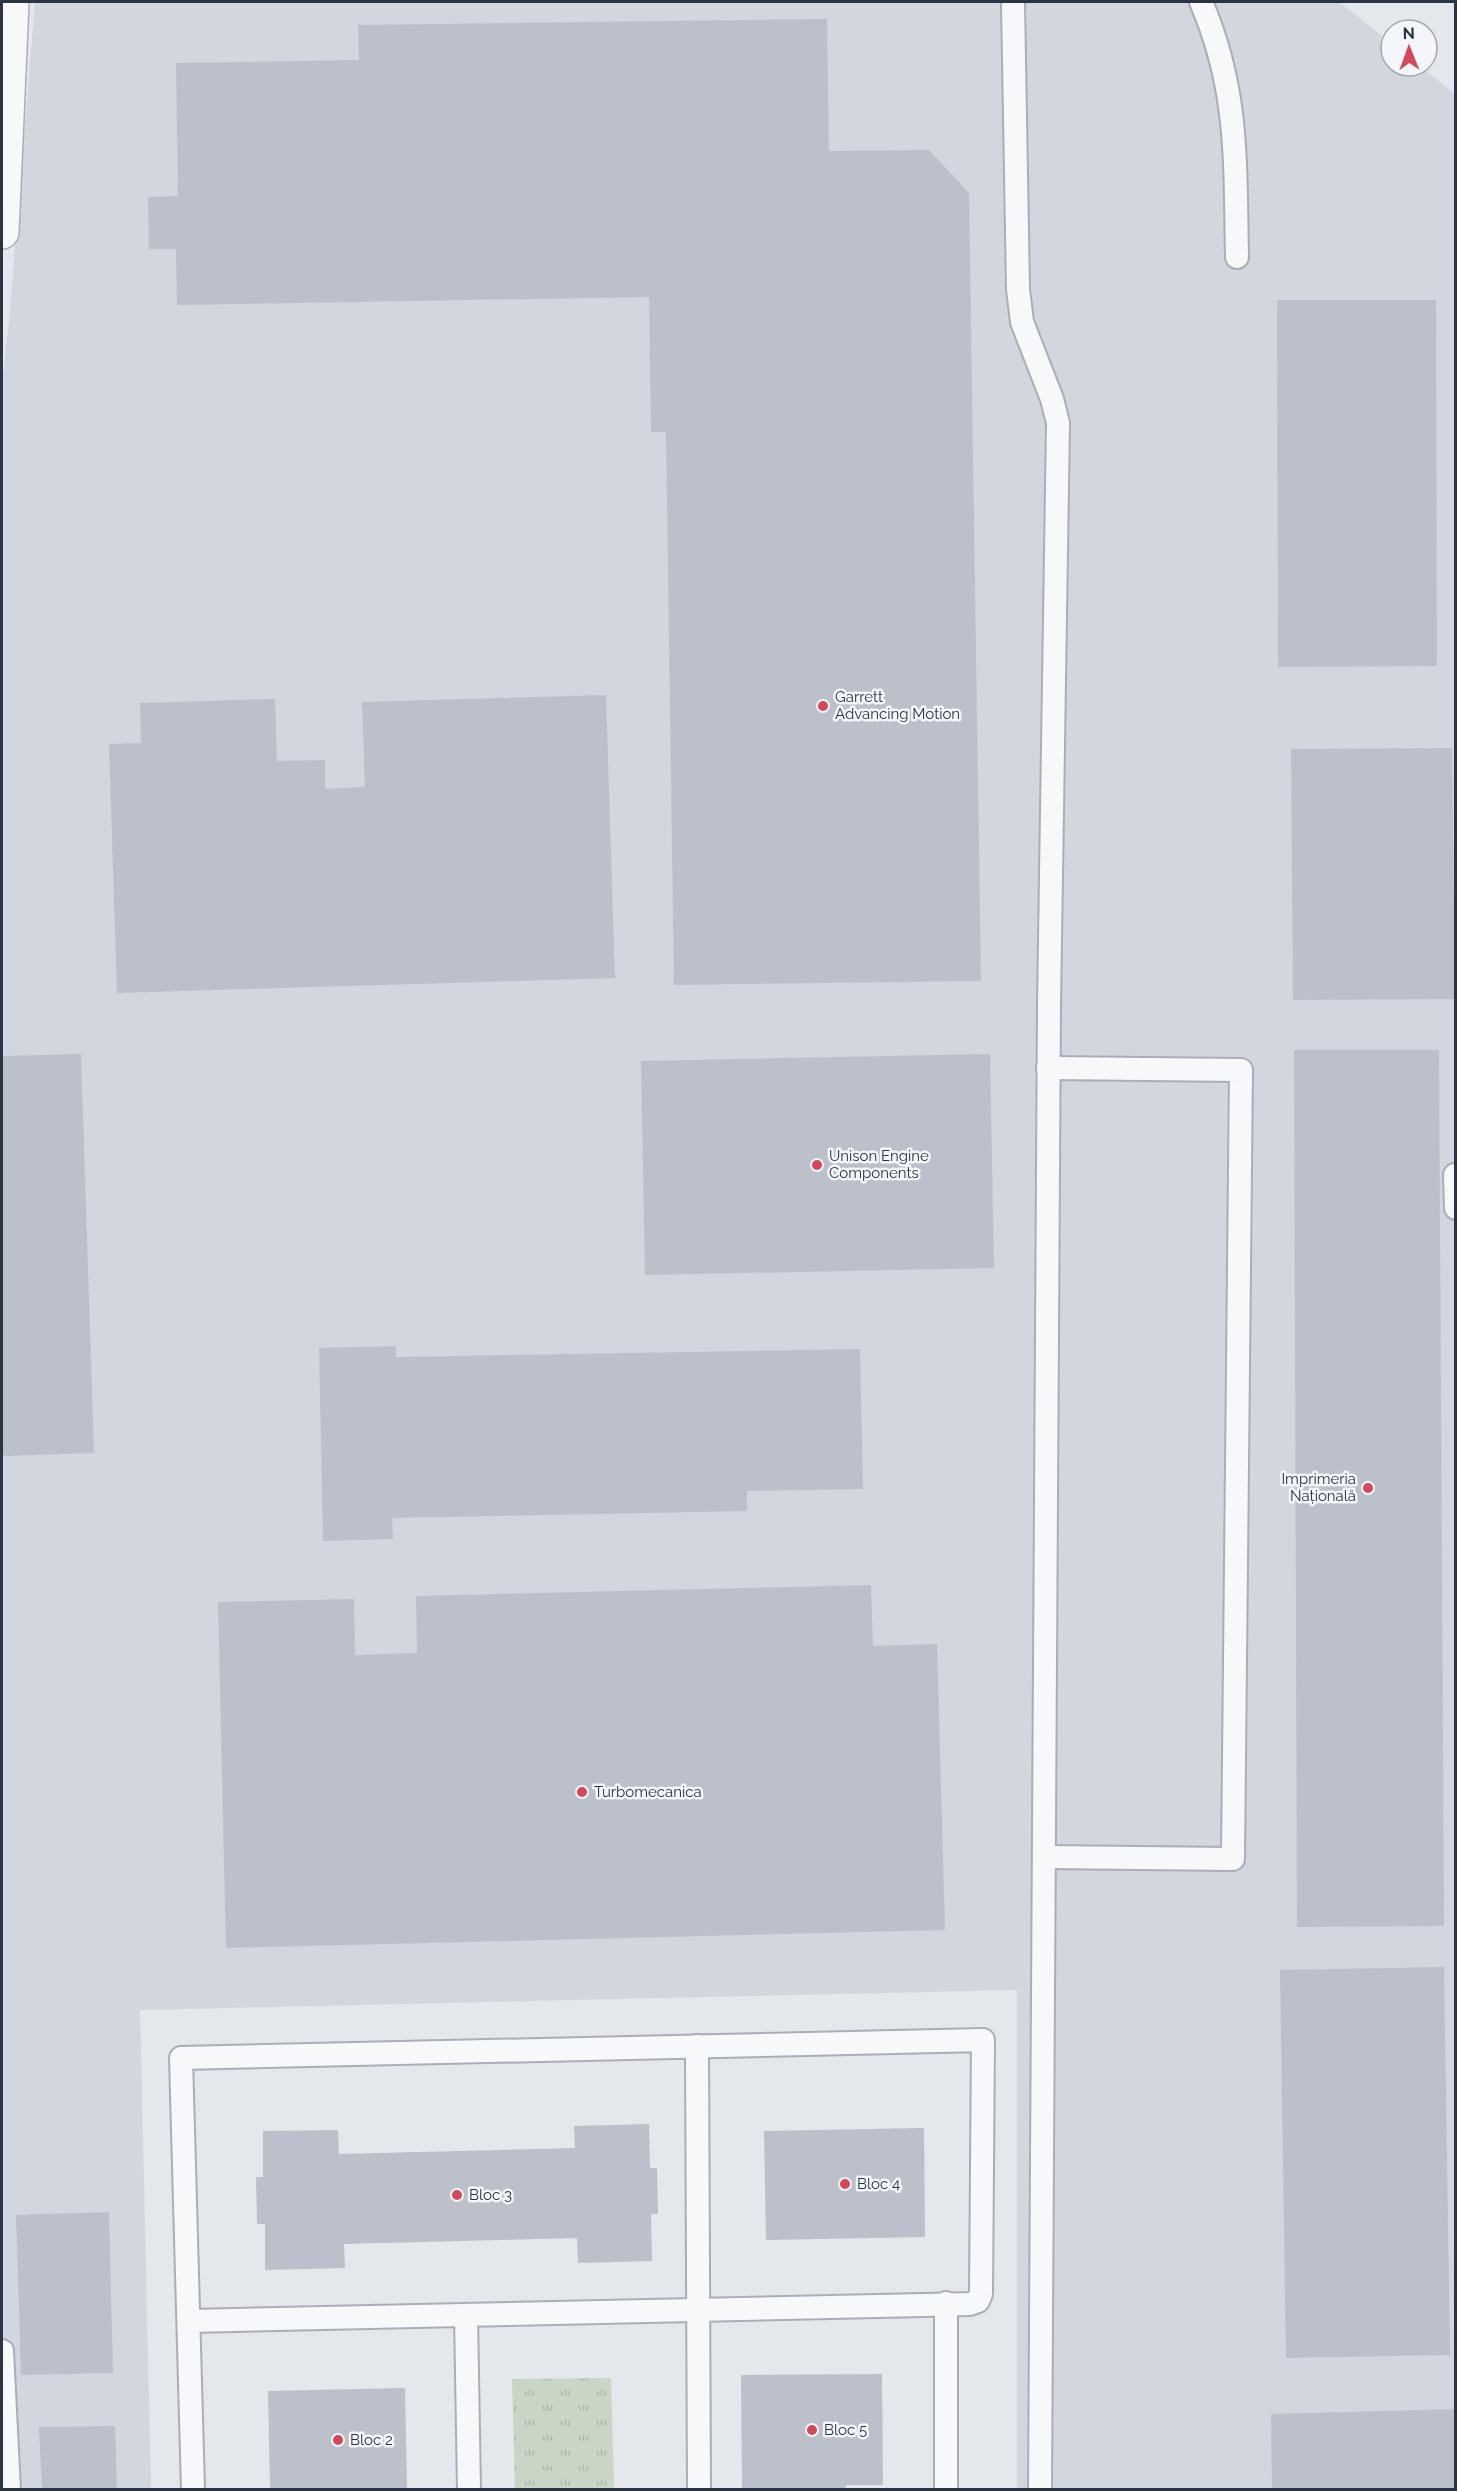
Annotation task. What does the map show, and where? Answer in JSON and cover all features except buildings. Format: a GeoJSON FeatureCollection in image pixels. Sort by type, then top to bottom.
{"type":"FeatureCollection","features":[{"type":"Feature","properties":{"kind":"street"},"geometry":{"type":"LineString","coordinates":[[2,232],[12,2]]}},
{"type":"Feature","properties":{"kind":"lane"},"geometry":{"type":"LineString","coordinates":[[1013,2],[1019,300],[1022,322],[1053,399],[1058,423],[1048,1068],[1040,2490]]}},
{"type":"Feature","properties":{"kind":"lane"},"geometry":{"type":"LineString","coordinates":[[1201,2],[1214,33],[1226,74],[1233,118],[1237,257]]}},
{"type":"Feature","properties":{"kind":"lane"},"geometry":{"type":"LineString","coordinates":[[1044,1857],[1233,1858],[1240,1070],[1048,1068]]}},
{"type":"Feature","properties":{"kind":"lane"},"geometry":{"type":"LineString","coordinates":[[1455,1175],[1455,1208]]}},
{"type":"Feature","properties":{"kind":"lane"},"geometry":{"type":"LineString","coordinates":[[190,2321],[970,2304],[978,2301],[981,2294],[983,2040],[182,2058],[193,2490]]}},
{"type":"Feature","properties":{"kind":"lane"},"geometry":{"type":"LineString","coordinates":[[697,2046],[699,2490]]}},
{"type":"Feature","properties":{"kind":"lane"},"geometry":{"type":"LineString","coordinates":[[946,2303],[946,2490]]}},
{"type":"Feature","properties":{"kind":"lane"},"geometry":{"type":"LineString","coordinates":[[466,2315],[469,2490]]}},
{"type":"Feature","properties":{"kind":"lane"},"geometry":{"type":"LineString","coordinates":[[2,2352],[9,2490]]}},
{"type":"Feature","properties":{"kind":"shaded area"},"geometry":{"type":"Polygon","coordinates":[[[35,2],[1339,2],[1379,34],[1379,78],[1435,78],[1456,95],[1455,2489],[1017,2489],[1017,1990],[140,2010],[151,2489],[2,2490],[2,380],[9,322],[35,2]]]}},
{"type":"Feature","properties":{"kind":"green space"},"geometry":{"type":"Polygon","coordinates":[[[611,2378],[614,2489],[515,2489],[512,2379],[611,2378]]]}},
{"type":"Feature","properties":{"kind":"place","name":"Garrett Advancing Motion"},"geometry":{"type":"Point","coordinates":[823,706]}},
{"type":"Feature","properties":{"kind":"place","name":"Unison Engine Components"},"geometry":{"type":"Point","coordinates":[817,1165]}},
{"type":"Feature","properties":{"kind":"place","name":"Imprimeria Națională"},"geometry":{"type":"Point","coordinates":[1368,1488]}},
{"type":"Feature","properties":{"kind":"place","name":"Turbomecanica"},"geometry":{"type":"Point","coordinates":[582,1792]}},
{"type":"Feature","properties":{"kind":"place","name":"Bloc 4"},"geometry":{"type":"Point","coordinates":[845,2184]}},
{"type":"Feature","properties":{"kind":"place","name":"Bloc 3"},"geometry":{"type":"Point","coordinates":[457,2195]}},
{"type":"Feature","properties":{"kind":"place","name":"Bloc 5"},"geometry":{"type":"Point","coordinates":[812,2430]}},
{"type":"Feature","properties":{"kind":"place","name":"Bloc 2"},"geometry":{"type":"Point","coordinates":[338,2440]}}]}
